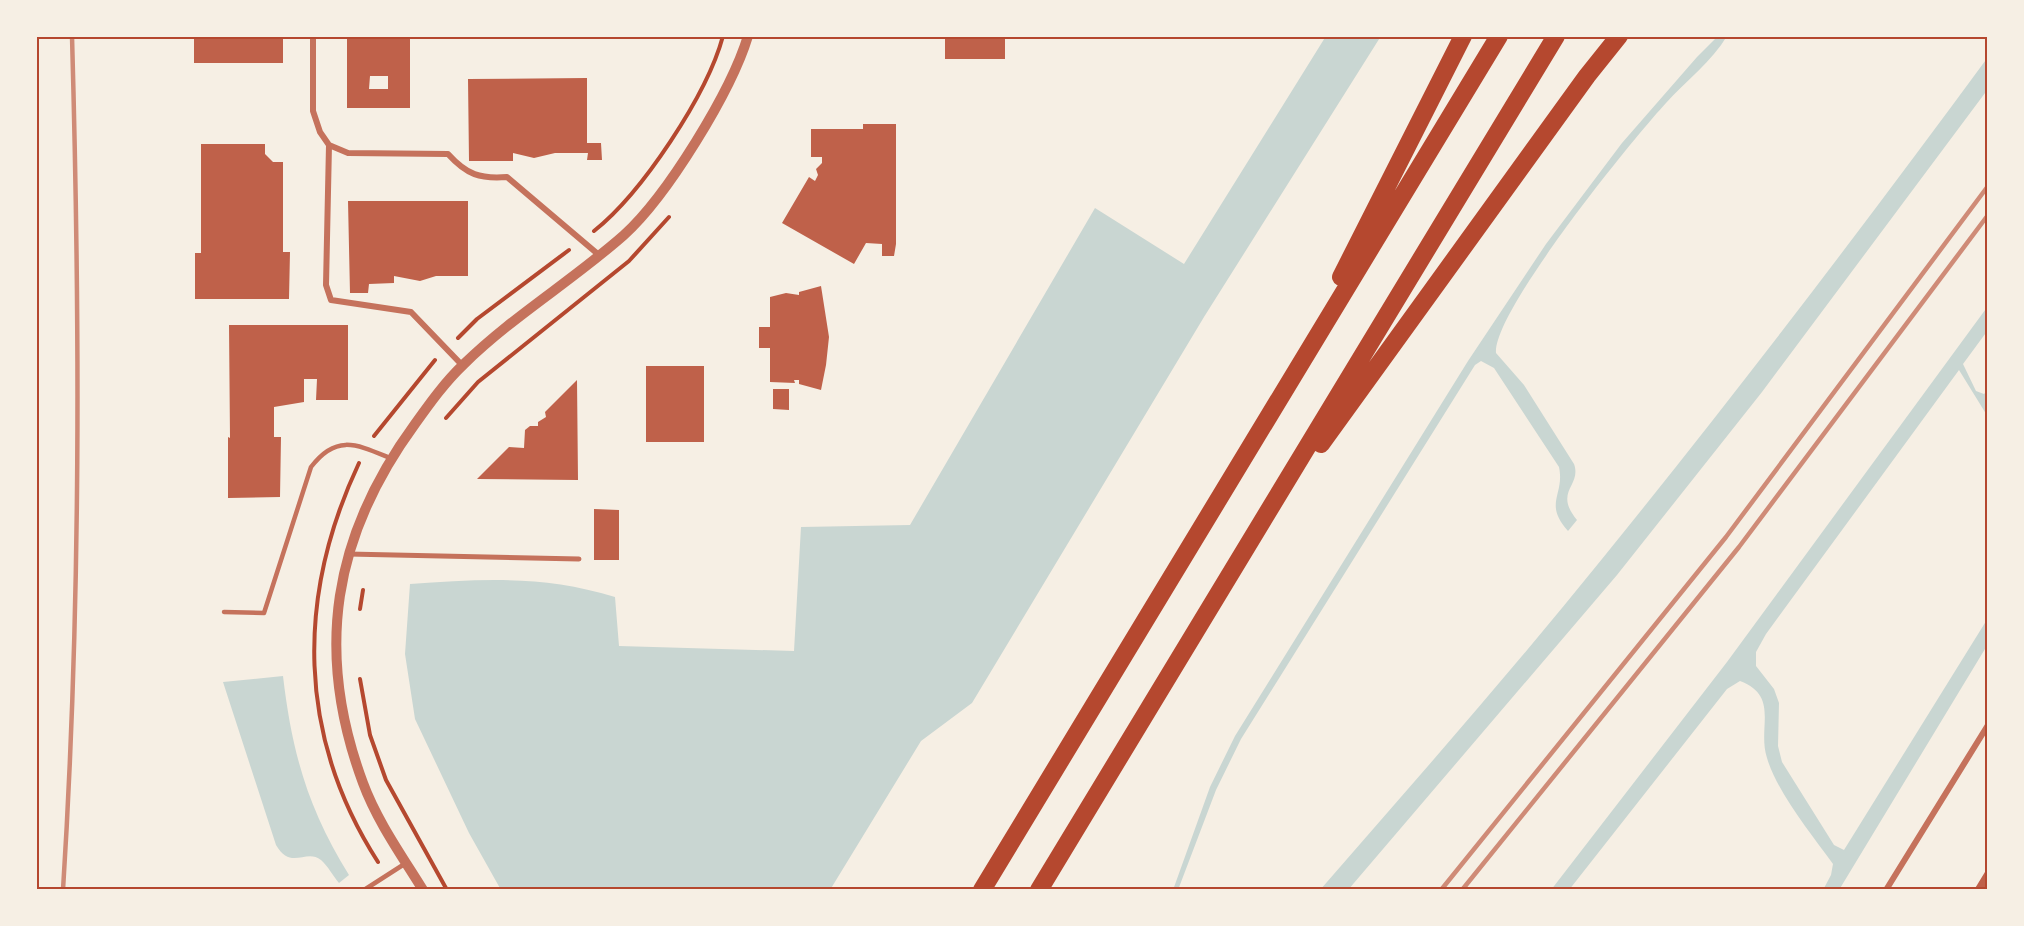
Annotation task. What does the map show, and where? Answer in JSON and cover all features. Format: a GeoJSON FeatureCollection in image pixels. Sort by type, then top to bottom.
{"type":"FeatureCollection","features":[{"type":"Feature","properties":{"kind":"highway"},"geometry":{"type":"LineString","coordinates":[[1275,407],[1463,36]]}},
{"type":"Feature","properties":{"kind":"highway"},"geometry":{"type":"LineString","coordinates":[[982,890],[1499,36]]}},
{"type":"Feature","properties":{"kind":"highway"},"geometry":{"type":"LineString","coordinates":[[1039,890],[1556,36]]}},
{"type":"Feature","properties":{"kind":"highway"},"geometry":{"type":"LineString","coordinates":[[1251,540],[1587,76],[1619,36]]}},
{"type":"Feature","properties":{"kind":"street"},"geometry":{"type":"LineString","coordinates":[[313,36],[313,111],[320,132],[329,145],[348,153],[448,154],[461,168],[486,179],[507,177],[599,255]]}},
{"type":"Feature","properties":{"kind":"street"},"geometry":{"type":"LineString","coordinates":[[423,890],[364,785],[347,729],[339,689],[337,636],[340,591],[347,554],[371,492],[390,458],[434,398],[462,365],[528,308],[599,255],[625,233],[656,201],[731,78],[748,36]]}},
{"type":"Feature","properties":{"kind":"street"},"geometry":{"type":"LineString","coordinates":[[329,145],[326,285],[331,300],[411,312],[462,365]]}},
{"type":"Feature","properties":{"kind":"street"},"geometry":{"type":"LineString","coordinates":[[347,554],[579,559]]}},
{"type":"Feature","properties":{"kind":"street"},"geometry":{"type":"LineString","coordinates":[[1886,890],[1988,726]]}},
{"type":"Feature","properties":{"kind":"lane"},"geometry":{"type":"LineString","coordinates":[[224,612],[264,612],[310,467],[327,450],[340,445],[352,444],[390,458]]}},
{"type":"Feature","properties":{"kind":"lane"},"geometry":{"type":"LineString","coordinates":[[364,890],[406,863]]}},
{"type":"Feature","properties":{"kind":"path"},"geometry":{"type":"LineString","coordinates":[[387,875],[361,831],[332,767],[314,688],[313,636],[316,595],[324,553],[342,500],[366,448],[424,371],[477,319],[582,241],[629,199],[708,76],[723,36]]}},
{"type":"Feature","properties":{"kind":"path"},"geometry":{"type":"LineString","coordinates":[[440,426],[478,382],[629,261],[647,244],[670,214]]}},
{"type":"Feature","properties":{"kind":"path"},"geometry":{"type":"LineString","coordinates":[[359,615],[369,556]]}},
{"type":"Feature","properties":{"kind":"path"},"geometry":{"type":"LineString","coordinates":[[359,676],[370,735],[386,780],[447,890]]}},
{"type":"Feature","properties":{"kind":"shaded area"},"geometry":{"type":"Polygon","coordinates":[[[1326,36],[1381,36],[1204,317],[972,703],[921,741],[830,890],[501,890],[469,833],[415,719],[405,654],[410,584],[513,580],[563,585],[615,597],[619,646],[794,651],[801,527],[910,525],[1095,208],[1184,264],[1326,36]]]}},
{"type":"Feature","properties":{"kind":"shaded area"},"geometry":{"type":"Polygon","coordinates":[[[1718,36],[1727,36],[1649,123],[1567,226],[1517,301],[1501,332],[1496,353],[1524,385],[1574,464],[1575,472],[1568,502],[1577,520],[1568,531],[1561,521],[1556,506],[1559,467],[1494,368],[1481,361],[1475,365],[1241,739],[1216,790],[1178,890],[1173,890],[1210,787],[1235,736],[1468,361],[1546,244],[1622,143],[1718,36]]]}},
{"type":"Feature","properties":{"kind":"shaded area"},"geometry":{"type":"Polygon","coordinates":[[[1988,57],[1988,89],[1762,392],[1617,575],[1348,890],[1320,890],[1498,685],[1652,497],[1798,310],[1988,57]]]}},
{"type":"Feature","properties":{"kind":"shaded area"},"geometry":{"type":"Polygon","coordinates":[[[1988,306],[1988,330],[1963,364],[1976,391],[1984,394],[1988,390],[1988,417],[1959,370],[1766,634],[1756,652],[1756,666],[1774,689],[1779,703],[1778,746],[1782,762],[1834,845],[1844,850],[1988,618],[1988,644],[1839,890],[1823,890],[1831,875],[1833,864],[1778,785],[1767,758],[1764,735],[1765,714],[1760,695],[1752,687],[1740,681],[1727,689],[1569,890],[1551,890],[1727,662],[1988,306]]]}},
{"type":"Feature","properties":{"kind":"shaded area"},"geometry":{"type":"Polygon","coordinates":[[[283,676],[291,730],[304,780],[323,827],[349,875],[339,883],[321,860],[310,856],[287,857],[276,845],[223,682],[283,676]]]}},
{"type":"Feature","properties":{"kind":"building"},"geometry":{"type":"Polygon","coordinates":[[[194,36],[283,36],[283,63],[194,63],[194,36]]]}},
{"type":"Feature","properties":{"kind":"building"},"geometry":{"type":"Polygon","coordinates":[[[347,36],[410,36],[410,108],[347,108],[347,36]],[[370,76],[369,89],[388,89],[388,76],[370,76]]]}},
{"type":"Feature","properties":{"kind":"building"},"geometry":{"type":"Polygon","coordinates":[[[945,36],[1005,36],[1005,59],[945,59],[945,36]]]}},
{"type":"Feature","properties":{"kind":"building"},"geometry":{"type":"Polygon","coordinates":[[[587,78],[587,143],[601,143],[602,160],[587,160],[588,153],[555,153],[534,158],[513,153],[513,161],[469,161],[468,79],[587,78]]]}},
{"type":"Feature","properties":{"kind":"building"},"geometry":{"type":"Polygon","coordinates":[[[863,124],[896,124],[896,244],[894,256],[882,256],[882,244],[866,243],[854,264],[782,223],[809,177],[815,181],[818,175],[816,169],[822,163],[822,157],[811,157],[811,129],[863,129],[863,124]]]}},
{"type":"Feature","properties":{"kind":"building"},"geometry":{"type":"Polygon","coordinates":[[[201,144],[265,144],[265,154],[273,162],[283,162],[283,252],[290,252],[289,299],[195,299],[195,253],[201,253],[201,144]]]}},
{"type":"Feature","properties":{"kind":"building"},"geometry":{"type":"Polygon","coordinates":[[[348,201],[468,201],[468,276],[436,276],[420,281],[394,276],[394,283],[369,284],[368,293],[350,293],[348,201]]]}},
{"type":"Feature","properties":{"kind":"building"},"geometry":{"type":"Polygon","coordinates":[[[821,286],[829,337],[821,390],[799,384],[799,380],[794,380],[795,383],[770,382],[770,348],[759,348],[759,327],[770,327],[770,297],[786,293],[799,295],[799,292],[821,286]]]}},
{"type":"Feature","properties":{"kind":"building"},"geometry":{"type":"Polygon","coordinates":[[[229,325],[348,325],[348,400],[316,400],[317,379],[304,379],[304,402],[274,407],[274,437],[281,437],[280,497],[228,498],[229,325]]]}},
{"type":"Feature","properties":{"kind":"building"},"geometry":{"type":"Polygon","coordinates":[[[646,366],[704,366],[704,442],[646,442],[646,366]]]}},
{"type":"Feature","properties":{"kind":"building"},"geometry":{"type":"Polygon","coordinates":[[[577,380],[578,480],[477,479],[509,447],[524,448],[525,430],[530,426],[538,426],[538,422],[546,417],[545,412],[577,380]]]}},
{"type":"Feature","properties":{"kind":"building"},"geometry":{"type":"Polygon","coordinates":[[[773,389],[789,389],[789,410],[773,409],[773,389]]]}},
{"type":"Feature","properties":{"kind":"building"},"geometry":{"type":"Polygon","coordinates":[[[594,509],[619,510],[619,560],[594,560],[594,509]]]}},
{"type":"Feature","properties":{"kind":"building"},"geometry":{"type":"Polygon","coordinates":[[[1988,867],[1988,890],[1974,890],[1988,867]]]}},
{"type":"Feature","properties":{"kind":"railway"},"geometry":{"type":"LineString","coordinates":[[63,890],[76,570],[77,356],[72,36]]}},
{"type":"Feature","properties":{"kind":"railway"},"geometry":{"type":"LineString","coordinates":[[1441,890],[1726,537],[1988,186]]}},
{"type":"Feature","properties":{"kind":"railway"},"geometry":{"type":"LineString","coordinates":[[1462,890],[1739,547],[1988,215]]}}]}
